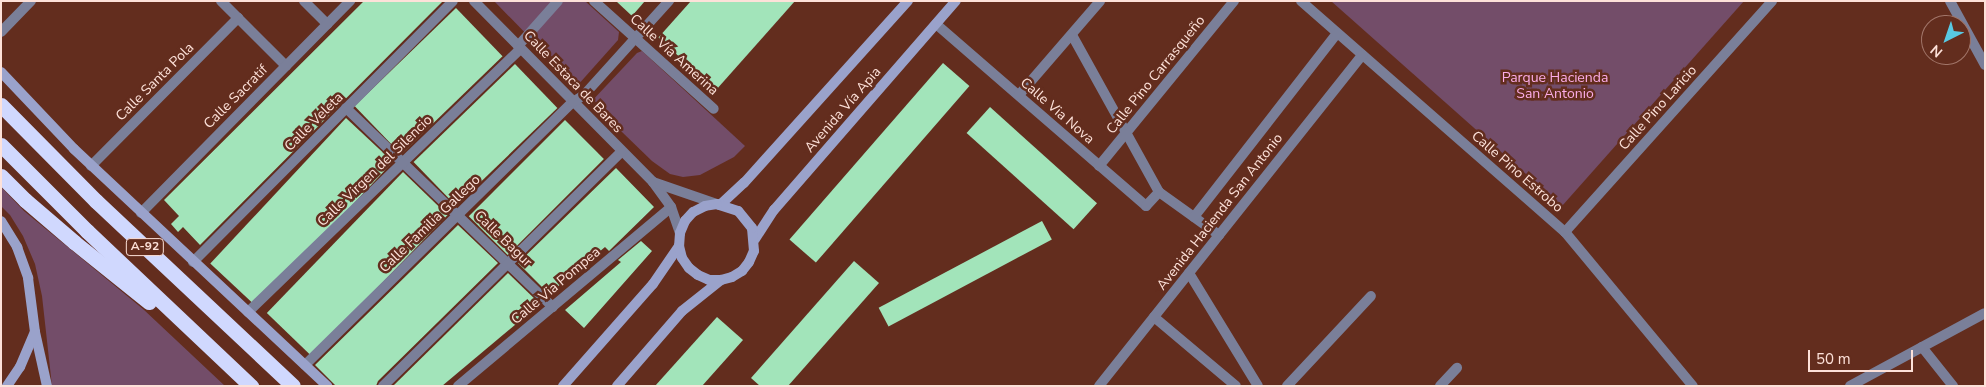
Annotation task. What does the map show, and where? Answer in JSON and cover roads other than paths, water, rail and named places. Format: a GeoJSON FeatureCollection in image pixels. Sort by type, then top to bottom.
{"type":"FeatureCollection","features":[{"type":"Feature","properties":{"kind":"highway","name":"A-92"},"geometry":{"type":"LineString","coordinates":[[1,105],[96,201],[293,386]]}},
{"type":"Feature","properties":{"kind":"highway","name":"A-92"},"geometry":{"type":"LineString","coordinates":[[1,145],[87,231],[251,386]]}},
{"type":"Feature","properties":{"kind":"highway"},"geometry":{"type":"LineString","coordinates":[[1,176],[25,200],[74,242],[233,369]]}},
{"type":"Feature","properties":{"kind":"highway"},"geometry":{"type":"LineString","coordinates":[[277,370],[306,386]]}},
{"type":"Feature","properties":{"kind":"street"},"geometry":{"type":"LineString","coordinates":[[1,32],[31,1]]}},
{"type":"Feature","properties":{"kind":"street"},"geometry":{"type":"LineString","coordinates":[[221,1],[286,66]]}},
{"type":"Feature","properties":{"kind":"street"},"geometry":{"type":"LineString","coordinates":[[304,1],[327,24]]}},
{"type":"Feature","properties":{"kind":"street","name":"Calle Sacratif"},"geometry":{"type":"LineString","coordinates":[[141,213],[350,1]]}},
{"type":"Feature","properties":{"kind":"street","name":"Calle Veleta"},"geometry":{"type":"LineString","coordinates":[[194,262],[453,1]]}},
{"type":"Feature","properties":{"kind":"street","name":"Calle Estaca de Bares"},"geometry":{"type":"LineString","coordinates":[[474,1],[621,152],[653,182],[671,208],[680,233]]}},
{"type":"Feature","properties":{"kind":"street","name":"Calle Virgen del Silencio"},"geometry":{"type":"LineString","coordinates":[[248,312],[519,48],[558,1]]}},
{"type":"Feature","properties":{"kind":"street","name":"Calle Vía Amerina"},"geometry":{"type":"LineString","coordinates":[[594,1],[714,109]]}},
{"type":"Feature","properties":{"kind":"street","name":"Calle Familia Gallego"},"geometry":{"type":"LineString","coordinates":[[305,365],[573,102],[584,95],[669,1]]}},
{"type":"Feature","properties":{"kind":"street","name":"Avenida Vía Apia"},"geometry":{"type":"LineString","coordinates":[[719,204],[744,183],[908,1]]}},
{"type":"Feature","properties":{"kind":"street","name":"Avenida Vía Apia"},"geometry":{"type":"LineString","coordinates":[[755,239],[774,210],[956,1]]}},
{"type":"Feature","properties":{"kind":"street"},"geometry":{"type":"LineString","coordinates":[[1018,95],[1100,1]]}},
{"type":"Feature","properties":{"kind":"street","name":"Calle Pino Carrasqueño"},"geometry":{"type":"LineString","coordinates":[[1099,166],[1234,1]]}},
{"type":"Feature","properties":{"kind":"street","name":"Calle Pino Estrobo"},"geometry":{"type":"LineString","coordinates":[[1301,1],[1565,232],[1693,386]]}},
{"type":"Feature","properties":{"kind":"street","name":"Calle Pino Laricio"},"geometry":{"type":"LineString","coordinates":[[1565,232],[1772,1]]}},
{"type":"Feature","properties":{"kind":"street"},"geometry":{"type":"LineString","coordinates":[[1950,1],[1985,66]]}},
{"type":"Feature","properties":{"kind":"street","name":"Calle Santa Pola"},"geometry":{"type":"LineString","coordinates":[[92,166],[238,18]]}},
{"type":"Feature","properties":{"kind":"street","name":"Calle Via Nova"},"geometry":{"type":"LineString","coordinates":[[936,24],[1146,206],[1159,192]]}},
{"type":"Feature","properties":{"kind":"street","name":"Avenida Hacienda San Antonio"},"geometry":{"type":"LineString","coordinates":[[1194,217],[1338,33]]}},
{"type":"Feature","properties":{"kind":"street"},"geometry":{"type":"LineString","coordinates":[[1072,35],[1159,192],[1219,235]]}},
{"type":"Feature","properties":{"kind":"street","name":"Avenida Hacienda San Antonio"},"geometry":{"type":"LineString","coordinates":[[1099,386],[1362,55]]}},
{"type":"Feature","properties":{"kind":"street"},"geometry":{"type":"LineString","coordinates":[[1,72],[92,166],[328,386]]}},
{"type":"Feature","properties":{"kind":"street","name":"Calle Bagur"},"geometry":{"type":"LineString","coordinates":[[346,108],[553,307]]}},
{"type":"Feature","properties":{"kind":"street"},"geometry":{"type":"LineString","coordinates":[[383,386],[621,152]]}},
{"type":"Feature","properties":{"kind":"street","name":"Calle Estaca de Bares"},"geometry":{"type":"LineString","coordinates":[[653,182],[719,204]]}},
{"type":"Feature","properties":{"kind":"street"},"geometry":{"type":"LineString","coordinates":[[719,204],[738,211],[746,219],[755,239],[754,251],[746,266],[732,277],[721,280],[709,280],[693,272],[682,258],[679,246],[680,233],[685,221],[693,212],[705,206],[719,204]]}},
{"type":"Feature","properties":{"kind":"street","name":"Calle Via Pompea"},"geometry":{"type":"LineString","coordinates":[[458,386],[671,208]]}},
{"type":"Feature","properties":{"kind":"street"},"geometry":{"type":"LineString","coordinates":[[1,221],[17,247],[28,278],[35,332],[47,386]]}},
{"type":"Feature","properties":{"kind":"street"},"geometry":{"type":"LineString","coordinates":[[563,386],[652,284],[679,246]]}},
{"type":"Feature","properties":{"kind":"street"},"geometry":{"type":"LineString","coordinates":[[1189,273],[1258,386]]}},
{"type":"Feature","properties":{"kind":"street"},"geometry":{"type":"LineString","coordinates":[[617,386],[682,312],[721,280]]}},
{"type":"Feature","properties":{"kind":"street"},"geometry":{"type":"LineString","coordinates":[[1288,386],[1370,296]]}},
{"type":"Feature","properties":{"kind":"street"},"geometry":{"type":"LineString","coordinates":[[1850,386],[1985,312]]}},
{"type":"Feature","properties":{"kind":"street"},"geometry":{"type":"LineString","coordinates":[[1154,317],[1236,386]]}},
{"type":"Feature","properties":{"kind":"street"},"geometry":{"type":"LineString","coordinates":[[7,386],[20,367],[35,332]]}},
{"type":"Feature","properties":{"kind":"street"},"geometry":{"type":"LineString","coordinates":[[1922,347],[1953,386]]}},
{"type":"Feature","properties":{"kind":"street"},"geometry":{"type":"LineString","coordinates":[[1440,386],[1457,368]]}},
{"type":"Feature","properties":{"kind":"park label","name":"Parque Hacienda San Antonio"},"geometry":{"type":"Point","coordinates":[1555,86]}}]}
